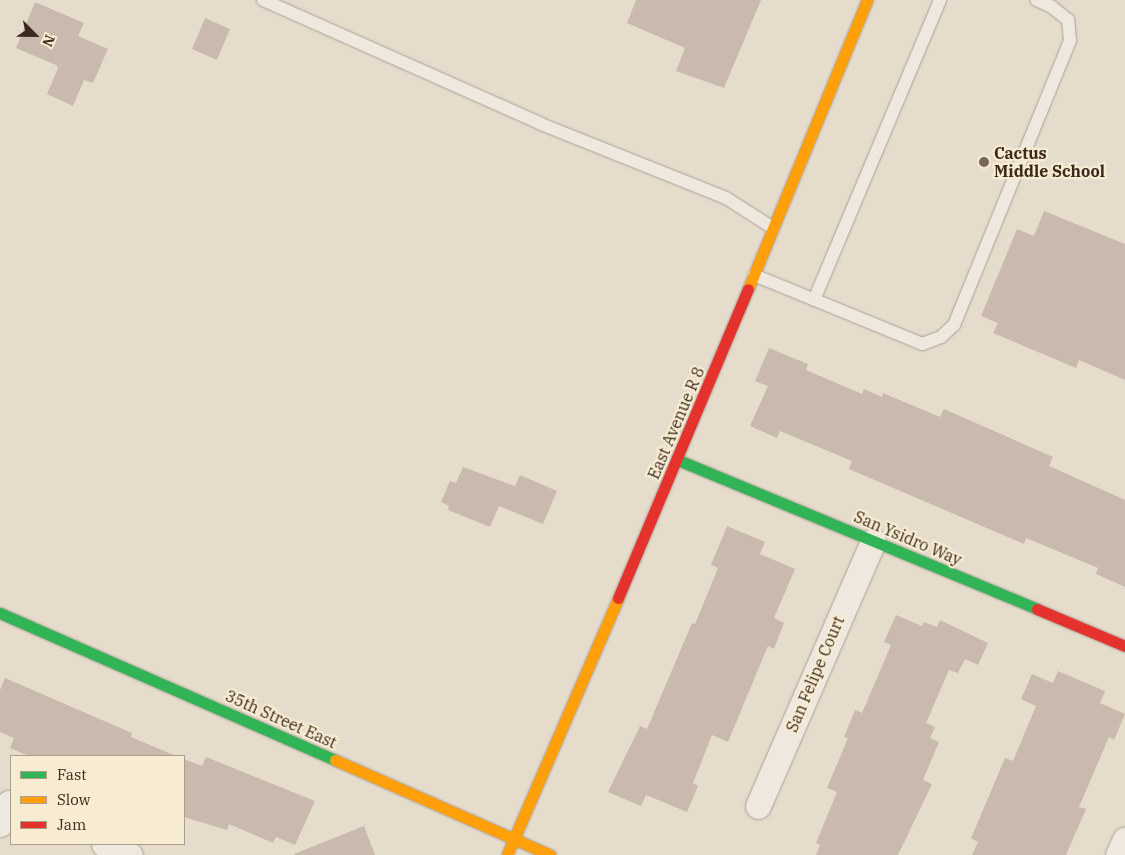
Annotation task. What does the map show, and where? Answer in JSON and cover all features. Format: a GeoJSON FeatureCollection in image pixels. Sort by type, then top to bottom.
{"type":"FeatureCollection","features":[{"type":"Feature","properties":{"kind":"street","name":"East Avenue R 8"},"geometry":{"type":"LineString","coordinates":[[507,855],[678,460],[867,0]]}},
{"type":"Feature","properties":{"kind":"street","name":"San Ysidro Way"},"geometry":{"type":"LineString","coordinates":[[678,460],[1125,646]]}},
{"type":"Feature","properties":{"kind":"street","name":"San Felipe Court"},"geometry":{"type":"LineString","coordinates":[[758,806],[873,541]]}},
{"type":"Feature","properties":{"kind":"street","name":"35th Street East"},"geometry":{"type":"LineString","coordinates":[[0,613],[550,855]]}},
{"type":"Feature","properties":{"kind":"street"},"geometry":{"type":"LineString","coordinates":[[1118,855],[1125,839]]}},
{"type":"Feature","properties":{"kind":"street"},"geometry":{"type":"LineString","coordinates":[[106,845],[130,855]]}},
{"type":"Feature","properties":{"kind":"lane"},"geometry":{"type":"LineString","coordinates":[[263,0],[541,124],[726,198],[773,228]]}},
{"type":"Feature","properties":{"kind":"lane"},"geometry":{"type":"LineString","coordinates":[[814,300],[940,0]]}},
{"type":"Feature","properties":{"kind":"lane"},"geometry":{"type":"LineString","coordinates":[[754,275],[922,344],[941,337],[954,325],[1070,40],[1068,20],[1052,7],[1036,0]]}},
{"type":"Feature","properties":{"kind":"building"},"geometry":{"type":"Polygon","coordinates":[[[636,0],[761,0],[724,88],[676,71],[685,48],[627,23],[636,0]]]}},
{"type":"Feature","properties":{"kind":"building"},"geometry":{"type":"Polygon","coordinates":[[[35,2],[84,23],[78,36],[108,49],[93,83],[84,80],[73,106],[47,94],[58,68],[56,65],[16,48],[35,2]]]}},
{"type":"Feature","properties":{"kind":"building"},"geometry":{"type":"Polygon","coordinates":[[[205,18],[230,29],[217,60],[192,49],[205,18]]]}},
{"type":"Feature","properties":{"kind":"building"},"geometry":{"type":"Polygon","coordinates":[[[1044,211],[1125,244],[1125,380],[1079,360],[1076,368],[993,333],[998,323],[981,316],[1017,229],[1034,236],[1044,211]]]}},
{"type":"Feature","properties":{"kind":"building"},"geometry":{"type":"Polygon","coordinates":[[[769,348],[808,364],[806,370],[862,394],[864,389],[882,397],[883,393],[940,417],[944,409],[1053,457],[1049,466],[1125,500],[1125,587],[1096,574],[1098,568],[1026,538],[1024,544],[849,469],[852,461],[780,431],[777,438],[750,426],[768,386],[755,381],[769,348]]]}},
{"type":"Feature","properties":{"kind":"building"},"geometry":{"type":"Polygon","coordinates":[[[463,467],[515,486],[520,475],[557,491],[543,524],[499,506],[490,527],[448,510],[449,506],[441,502],[450,481],[456,483],[463,467]]]}},
{"type":"Feature","properties":{"kind":"building"},"geometry":{"type":"Polygon","coordinates":[[[727,526],[765,542],[760,554],[795,569],[774,618],[784,623],[774,649],[768,646],[728,742],[712,735],[693,783],[698,786],[687,812],[646,795],[641,806],[608,792],[640,726],[647,729],[692,623],[695,624],[718,568],[711,565],[727,526]]]}},
{"type":"Feature","properties":{"kind":"building"},"geometry":{"type":"Polygon","coordinates":[[[896,615],[922,626],[924,622],[937,627],[940,620],[988,643],[978,665],[965,659],[958,673],[949,670],[926,723],[935,727],[930,738],[939,742],[923,780],[932,784],[898,855],[816,855],[820,845],[816,843],[837,792],[827,788],[848,738],[844,737],[855,710],[862,713],[891,645],[884,642],[896,615]]]}},
{"type":"Feature","properties":{"kind":"building"},"geometry":{"type":"Polygon","coordinates":[[[1058,671],[1105,691],[1100,703],[1125,714],[1114,740],[1109,737],[1079,807],[1086,809],[1066,855],[972,855],[978,842],[971,838],[1005,758],[1013,761],[1036,706],[1021,699],[1032,674],[1053,683],[1058,671]]]}},
{"type":"Feature","properties":{"kind":"building"},"geometry":{"type":"Polygon","coordinates":[[[5,678],[132,733],[131,737],[174,755],[27,755],[10,748],[14,738],[0,732],[0,690],[5,678]]]}},
{"type":"Feature","properties":{"kind":"building"},"geometry":{"type":"Polygon","coordinates":[[[206,757],[315,801],[295,845],[276,837],[273,843],[229,824],[227,830],[185,817],[185,759],[202,766],[206,757]]]}},
{"type":"Feature","properties":{"kind":"building"},"geometry":{"type":"Polygon","coordinates":[[[364,826],[375,855],[294,854],[364,826]]]}},
{"type":"Feature","properties":{"kind":"traffic: fast"},"geometry":{"type":"LineString","coordinates":[[678,460],[1037,609]]}},
{"type":"Feature","properties":{"kind":"traffic: fast"},"geometry":{"type":"LineString","coordinates":[[0,613],[335,760]]}},
{"type":"Feature","properties":{"kind":"traffic: slow"},"geometry":{"type":"LineString","coordinates":[[748,289],[867,0]]}},
{"type":"Feature","properties":{"kind":"traffic: slow"},"geometry":{"type":"LineString","coordinates":[[507,855],[618,598]]}},
{"type":"Feature","properties":{"kind":"traffic: slow"},"geometry":{"type":"LineString","coordinates":[[335,760],[550,855]]}},
{"type":"Feature","properties":{"kind":"traffic: jam"},"geometry":{"type":"LineString","coordinates":[[618,598],[748,289]]}},
{"type":"Feature","properties":{"kind":"traffic: jam"},"geometry":{"type":"LineString","coordinates":[[1037,609],[1125,646]]}},
{"type":"Feature","properties":{"kind":"place","name":"Cactus Middle School"},"geometry":{"type":"Point","coordinates":[984,162]}}]}
